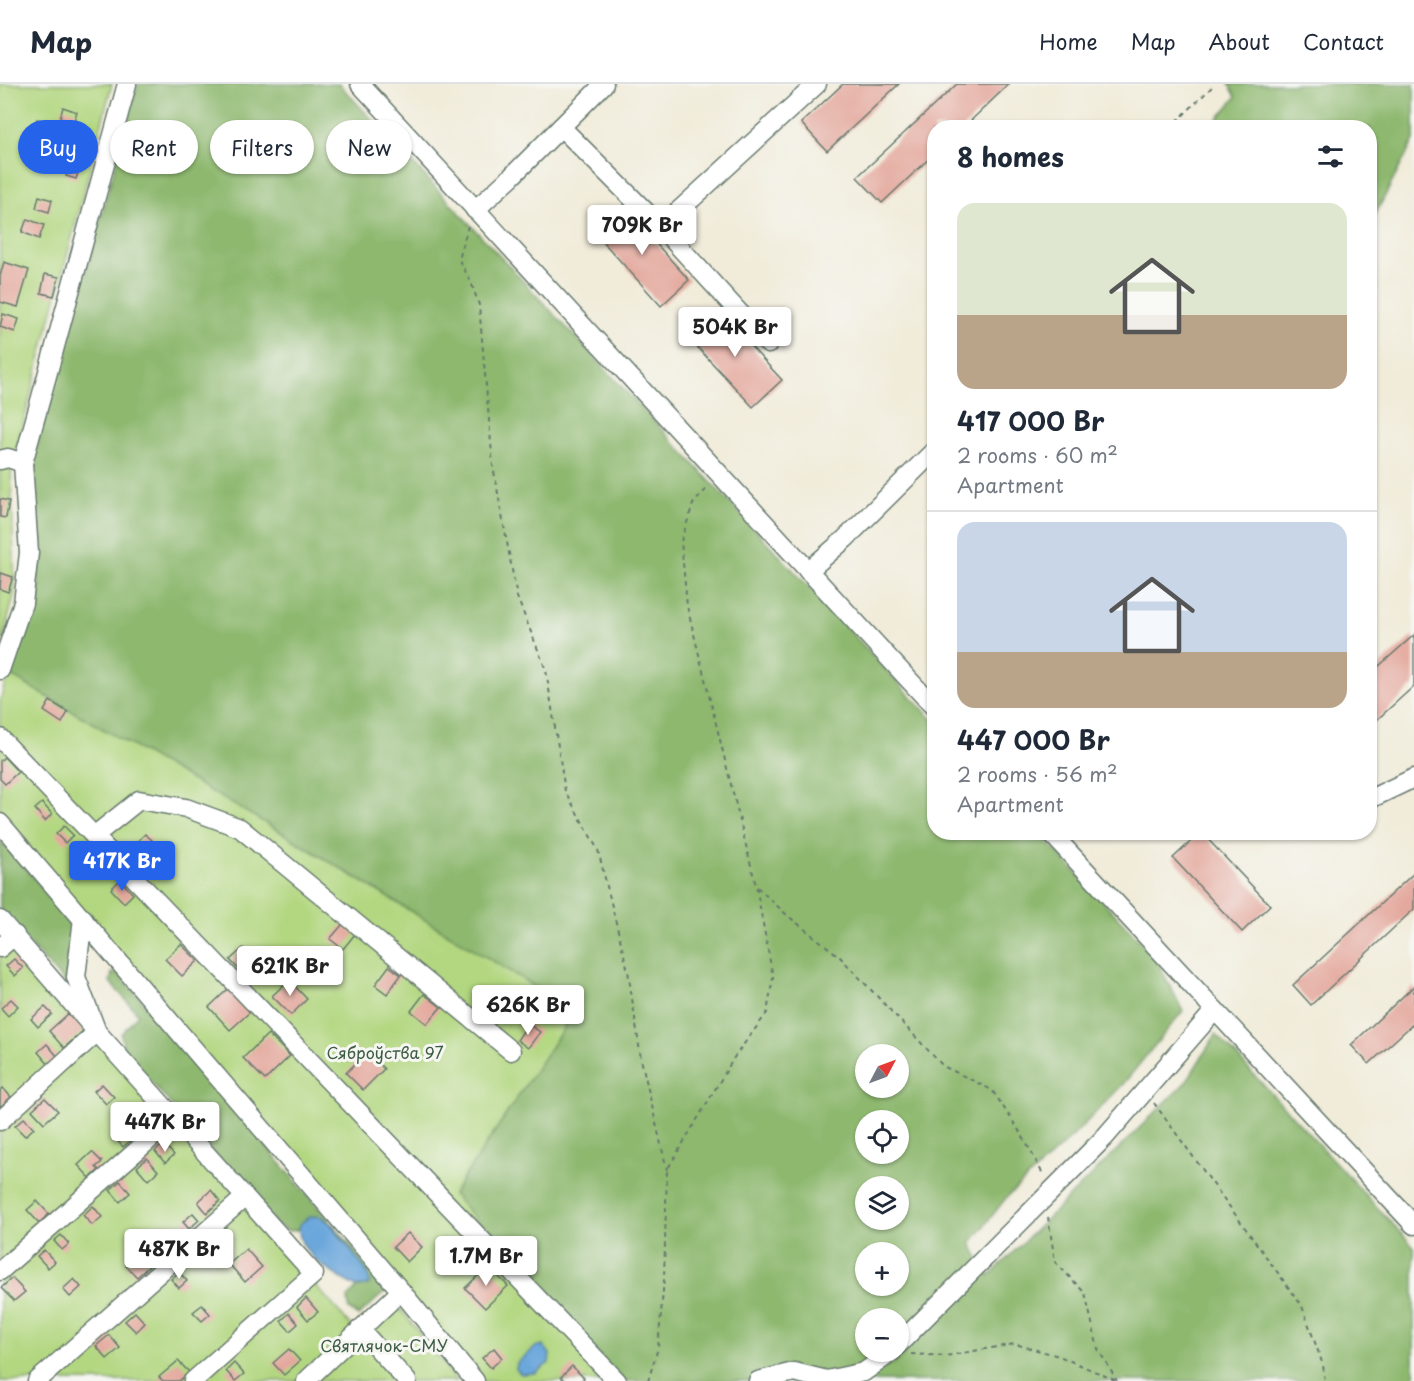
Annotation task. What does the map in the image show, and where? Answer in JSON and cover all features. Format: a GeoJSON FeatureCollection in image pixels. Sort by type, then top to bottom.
{"type":"FeatureCollection","features":[{"type":"Feature","properties":{"kind":"street"},"geometry":{"type":"LineString","coordinates":[[0,670],[23,603],[29,553],[23,462],[127,84]]}},
{"type":"Feature","properties":{"kind":"street"},"geometry":{"type":"LineString","coordinates":[[360,84],[472,217],[719,475],[927,699]]}},
{"type":"Feature","properties":{"kind":"street"},"geometry":{"type":"LineString","coordinates":[[472,217],[603,84]]}},
{"type":"Feature","properties":{"kind":"street"},"geometry":{"type":"LineString","coordinates":[[661,227],[817,84]]}},
{"type":"Feature","properties":{"kind":"street"},"geometry":{"type":"LineString","coordinates":[[561,127],[661,227],[768,344]]}},
{"type":"Feature","properties":{"kind":"street"},"geometry":{"type":"LineString","coordinates":[[0,460],[8,458],[23,462]]}},
{"type":"Feature","properties":{"kind":"street"},"geometry":{"type":"LineString","coordinates":[[808,571],[845,539],[927,458]]}},
{"type":"Feature","properties":{"kind":"street"},"geometry":{"type":"LineString","coordinates":[[0,738],[617,1381]]}},
{"type":"Feature","properties":{"kind":"street"},"geometry":{"type":"LineString","coordinates":[[1377,796],[1414,778]]}},
{"type":"Feature","properties":{"kind":"street"},"geometry":{"type":"LineString","coordinates":[[94,836],[139,800],[186,808],[240,828],[511,1051]]}},
{"type":"Feature","properties":{"kind":"street"},"geometry":{"type":"LineString","coordinates":[[0,824],[83,918],[475,1381]]}},
{"type":"Feature","properties":{"kind":"street"},"geometry":{"type":"LineString","coordinates":[[1057,840],[1414,1225]]}},
{"type":"Feature","properties":{"kind":"street"},"geometry":{"type":"LineString","coordinates":[[83,918],[76,977],[97,1032]]}},
{"type":"Feature","properties":{"kind":"street"},"geometry":{"type":"LineString","coordinates":[[0,920],[314,1274],[193,1381]]}},
{"type":"Feature","properties":{"kind":"street"},"geometry":{"type":"LineString","coordinates":[[0,948],[15,935]]}},
{"type":"Feature","properties":{"kind":"street"},"geometry":{"type":"LineString","coordinates":[[909,1334],[1104,1137],[1215,1010]]}},
{"type":"Feature","properties":{"kind":"street"},"geometry":{"type":"LineString","coordinates":[[0,1121],[97,1032]]}},
{"type":"Feature","properties":{"kind":"street"},"geometry":{"type":"LineString","coordinates":[[0,1271],[174,1118]]}},
{"type":"Feature","properties":{"kind":"street"},"geometry":{"type":"LineString","coordinates":[[37,1381],[245,1197]]}},
{"type":"Feature","properties":{"kind":"street"},"geometry":{"type":"LineString","coordinates":[[306,1381],[401,1291]]}},
{"type":"Feature","properties":{"kind":"street"},"geometry":{"type":"LineString","coordinates":[[360,1329],[407,1381]]}},
{"type":"Feature","properties":{"kind":"street"},"geometry":{"type":"LineString","coordinates":[[758,1381],[794,1372],[827,1381],[864,1372],[877,1362]]}},
{"type":"Feature","properties":{"kind":"path"},"geometry":{"type":"LineString","coordinates":[[1178,120],[1215,84]]}},
{"type":"Feature","properties":{"kind":"path"},"geometry":{"type":"LineString","coordinates":[[472,217],[459,260],[471,282],[479,305],[493,466],[518,597],[546,670],[565,791],[598,850],[628,971],[641,1059],[667,1170],[664,1279],[658,1348],[648,1381]]}},
{"type":"Feature","properties":{"kind":"path"},"geometry":{"type":"LineString","coordinates":[[667,1170],[735,1056],[767,1013],[773,977],[756,886],[687,606],[681,541],[693,504],[719,475]]}},
{"type":"Feature","properties":{"kind":"path"},"geometry":{"type":"LineString","coordinates":[[756,886],[788,916],[839,956],[944,1066],[992,1090],[1022,1135],[1044,1175],[1044,1197],[1055,1262],[1085,1293],[1098,1349],[1117,1381]]}},
{"type":"Feature","properties":{"kind":"path"},"geometry":{"type":"LineString","coordinates":[[1145,1091],[1302,1306],[1323,1365],[1325,1381]]}},
{"type":"Feature","properties":{"kind":"path"},"geometry":{"type":"LineString","coordinates":[[909,1352],[945,1356],[1015,1344],[1059,1356],[1117,1381]]}},
{"type":"Feature","properties":{"kind":"green space"},"geometry":{"type":"Polygon","coordinates":[[[0,84],[112,84],[98,138],[98,120],[18,120],[18,174],[88,174],[11,470],[15,592],[0,649],[0,84]]]}},
{"type":"Feature","properties":{"kind":"green space"},"geometry":{"type":"Polygon","coordinates":[[[138,84],[339,84],[373,120],[326,120],[326,174],[412,174],[412,162],[927,714],[927,840],[1046,840],[1155,957],[1183,1011],[1124,1083],[1076,1133],[1006,1198],[971,1243],[989,1276],[1186,1082],[1216,1034],[1414,1247],[1414,1381],[624,1381],[536,1288],[453,1194],[575,1011],[281,832],[8,674],[39,591],[31,468],[113,174],[198,174],[198,120],[128,120],[138,84]]]}},
{"type":"Feature","properties":{"kind":"green space"},"geometry":{"type":"Polygon","coordinates":[[[1229,84],[1414,84],[1414,140],[1377,211],[1377,120],[1217,120],[1236,97],[1229,84]]]}},
{"type":"Feature","properties":{"kind":"green space","name":"Сяброўства 97"},"geometry":{"type":"Polygon","coordinates":[[[8,674],[281,832],[575,1011],[453,1194],[624,1381],[482,1381],[0,815],[0,700],[8,674]]]}},
{"type":"Feature","properties":{"kind":"green space"},"geometry":{"type":"Polygon","coordinates":[[[0,840],[76,925],[73,961],[66,984],[0,912],[0,840]]]}},
{"type":"Feature","properties":{"kind":"green space","name":"Святлячок-СМУ"},"geometry":{"type":"Polygon","coordinates":[[[0,925],[352,1327],[391,1297],[457,1381],[0,1381],[0,925]]]}},
{"type":"Feature","properties":{"kind":"green space"},"geometry":{"type":"Polygon","coordinates":[[[112,973],[120,975],[386,1287],[386,1291],[358,1316],[349,1309],[348,1298],[357,1287],[362,1287],[368,1273],[338,1234],[300,1224],[298,1230],[289,1231],[277,1225],[124,1051],[121,1034],[138,1014],[110,982],[112,973]]]}},
{"type":"Feature","properties":{"kind":"water"},"geometry":{"type":"Polygon","coordinates":[[[317,1216],[331,1224],[368,1273],[370,1283],[366,1286],[357,1287],[348,1283],[328,1270],[309,1253],[299,1234],[300,1224],[309,1217],[317,1216]]]}},
{"type":"Feature","properties":{"kind":"water"},"geometry":{"type":"Polygon","coordinates":[[[537,1346],[544,1346],[550,1354],[549,1363],[535,1373],[521,1374],[516,1369],[517,1363],[537,1346]]]}},
{"type":"Feature","properties":{"kind":"building"},"geometry":{"type":"Polygon","coordinates":[[[843,84],[899,84],[827,151],[801,123],[843,84]]]}},
{"type":"Feature","properties":{"kind":"building"},"geometry":{"type":"Polygon","coordinates":[[[957,84],[1009,84],[971,120],[927,120],[927,161],[882,203],[857,177],[957,84]]]}},
{"type":"Feature","properties":{"kind":"building"},"geometry":{"type":"Polygon","coordinates":[[[63,107],[77,112],[74,120],[60,118],[63,107]]]}},
{"type":"Feature","properties":{"kind":"building"},"geometry":{"type":"Polygon","coordinates":[[[67,174],[78,174],[76,179],[66,176],[67,174]]]}},
{"type":"Feature","properties":{"kind":"building"},"geometry":{"type":"Polygon","coordinates":[[[39,196],[52,200],[49,212],[36,208],[39,196]]]}},
{"type":"Feature","properties":{"kind":"building"},"geometry":{"type":"Polygon","coordinates":[[[623,207],[689,280],[661,306],[595,233],[623,207]]]}},
{"type":"Feature","properties":{"kind":"building"},"geometry":{"type":"Polygon","coordinates":[[[27,219],[44,225],[39,239],[22,232],[27,219]]]}},
{"type":"Feature","properties":{"kind":"building"},"geometry":{"type":"Polygon","coordinates":[[[4,262],[29,270],[18,307],[0,302],[0,276],[4,262]]]}},
{"type":"Feature","properties":{"kind":"building"},"geometry":{"type":"Polygon","coordinates":[[[45,274],[59,277],[54,296],[41,293],[45,274]]]}},
{"type":"Feature","properties":{"kind":"building"},"geometry":{"type":"Polygon","coordinates":[[[717,310],[782,380],[753,407],[688,337],[717,310]]]}},
{"type":"Feature","properties":{"kind":"building"},"geometry":{"type":"Polygon","coordinates":[[[3,314],[19,319],[15,332],[0,327],[3,314]]]}},
{"type":"Feature","properties":{"kind":"building"},"geometry":{"type":"Polygon","coordinates":[[[0,499],[9,501],[6,518],[0,517],[0,499]]]}},
{"type":"Feature","properties":{"kind":"building"},"geometry":{"type":"Polygon","coordinates":[[[1,573],[13,577],[8,592],[0,589],[1,573]]]}},
{"type":"Feature","properties":{"kind":"building"},"geometry":{"type":"Polygon","coordinates":[[[1414,635],[1414,686],[1377,720],[1377,668],[1414,635]]]}},
{"type":"Feature","properties":{"kind":"building"},"geometry":{"type":"Polygon","coordinates":[[[50,701],[68,712],[62,723],[44,711],[50,701]]]}},
{"type":"Feature","properties":{"kind":"building"},"geometry":{"type":"Polygon","coordinates":[[[4,757],[18,772],[5,784],[0,779],[0,761],[4,757]]]}},
{"type":"Feature","properties":{"kind":"building"},"geometry":{"type":"Polygon","coordinates":[[[42,803],[52,814],[45,821],[35,809],[42,803]]]}},
{"type":"Feature","properties":{"kind":"building"},"geometry":{"type":"Polygon","coordinates":[[[64,826],[73,835],[65,843],[56,834],[64,826]]]}},
{"type":"Feature","properties":{"kind":"building"},"geometry":{"type":"Polygon","coordinates":[[[145,834],[152,840],[137,856],[130,849],[145,834]]]}},
{"type":"Feature","properties":{"kind":"building"},"geometry":{"type":"Polygon","coordinates":[[[1192,840],[1209,840],[1270,905],[1242,932],[1173,858],[1192,840]]]}},
{"type":"Feature","properties":{"kind":"building"},"geometry":{"type":"Polygon","coordinates":[[[1414,873],[1414,909],[1311,1005],[1293,985],[1414,873]]]}},
{"type":"Feature","properties":{"kind":"building"},"geometry":{"type":"Polygon","coordinates":[[[120,880],[133,894],[124,903],[111,889],[120,880]]]}},
{"type":"Feature","properties":{"kind":"building"},"geometry":{"type":"Polygon","coordinates":[[[343,924],[355,934],[343,949],[330,939],[343,924]]]}},
{"type":"Feature","properties":{"kind":"building"},"geometry":{"type":"Polygon","coordinates":[[[181,944],[198,961],[182,976],[165,959],[181,944]]]}},
{"type":"Feature","properties":{"kind":"building"},"geometry":{"type":"Polygon","coordinates":[[[243,948],[260,966],[247,978],[230,960],[243,948]]]}},
{"type":"Feature","properties":{"kind":"building"},"geometry":{"type":"Polygon","coordinates":[[[14,959],[23,968],[15,976],[6,966],[14,959]]]}},
{"type":"Feature","properties":{"kind":"building"},"geometry":{"type":"Polygon","coordinates":[[[389,966],[401,975],[387,994],[375,985],[389,966]]]}},
{"type":"Feature","properties":{"kind":"building"},"geometry":{"type":"Polygon","coordinates":[[[289,980],[307,999],[291,1015],[272,996],[289,980]]]}},
{"type":"Feature","properties":{"kind":"building"},"geometry":{"type":"Polygon","coordinates":[[[1414,986],[1414,1023],[1369,1064],[1351,1045],[1414,986]]]}},
{"type":"Feature","properties":{"kind":"building"},"geometry":{"type":"Polygon","coordinates":[[[228,989],[250,1012],[230,1030],[209,1007],[228,989]]]}},
{"type":"Feature","properties":{"kind":"building"},"geometry":{"type":"Polygon","coordinates":[[[424,994],[441,1007],[427,1024],[411,1011],[424,994]]]}},
{"type":"Feature","properties":{"kind":"building"},"geometry":{"type":"Polygon","coordinates":[[[11,999],[18,1006],[8,1016],[1,1008],[11,999]]]}},
{"type":"Feature","properties":{"kind":"building"},"geometry":{"type":"Polygon","coordinates":[[[45,1007],[52,1014],[38,1027],[31,1019],[45,1007]]]}},
{"type":"Feature","properties":{"kind":"building"},"geometry":{"type":"Polygon","coordinates":[[[69,1013],[84,1030],[64,1048],[49,1031],[69,1013]]]}},
{"type":"Feature","properties":{"kind":"building"},"geometry":{"type":"Polygon","coordinates":[[[528,1024],[540,1032],[528,1048],[517,1040],[528,1024]]]}},
{"type":"Feature","properties":{"kind":"building"},"geometry":{"type":"Polygon","coordinates":[[[268,1034],[290,1056],[265,1080],[243,1058],[268,1034]]]}},
{"type":"Feature","properties":{"kind":"building"},"geometry":{"type":"Polygon","coordinates":[[[47,1044],[58,1057],[49,1065],[38,1052],[47,1044]]]}},
{"type":"Feature","properties":{"kind":"building"},"geometry":{"type":"Polygon","coordinates":[[[367,1052],[384,1069],[363,1090],[346,1073],[367,1052]]]}},
{"type":"Feature","properties":{"kind":"building"},"geometry":{"type":"Polygon","coordinates":[[[102,1084],[114,1097],[106,1104],[94,1091],[102,1084]]]}},
{"type":"Feature","properties":{"kind":"building"},"geometry":{"type":"Polygon","coordinates":[[[3,1088],[11,1097],[0,1107],[0,1091],[3,1088]]]}},
{"type":"Feature","properties":{"kind":"building"},"geometry":{"type":"Polygon","coordinates":[[[45,1098],[58,1111],[44,1123],[32,1110],[45,1098]]]}},
{"type":"Feature","properties":{"kind":"building"},"geometry":{"type":"Polygon","coordinates":[[[145,1106],[154,1116],[144,1125],[135,1115],[145,1106]]]}},
{"type":"Feature","properties":{"kind":"building"},"geometry":{"type":"Polygon","coordinates":[[[24,1118],[34,1128],[25,1136],[15,1126],[24,1118]]]}},
{"type":"Feature","properties":{"kind":"building"},"geometry":{"type":"Polygon","coordinates":[[[123,1131],[131,1140],[123,1147],[115,1138],[123,1131]]]}},
{"type":"Feature","properties":{"kind":"building"},"geometry":{"type":"Polygon","coordinates":[[[164,1144],[174,1155],[165,1163],[155,1151],[164,1144]]]}},
{"type":"Feature","properties":{"kind":"building"},"geometry":{"type":"Polygon","coordinates":[[[92,1152],[102,1162],[96,1167],[99,1170],[90,1178],[78,1165],[92,1152]]]}},
{"type":"Feature","properties":{"kind":"building"},"geometry":{"type":"Polygon","coordinates":[[[147,1158],[158,1171],[148,1180],[137,1167],[147,1158]]]}},
{"type":"Feature","properties":{"kind":"building"},"geometry":{"type":"Polygon","coordinates":[[[120,1181],[130,1193],[120,1202],[110,1190],[120,1181]]]}},
{"type":"Feature","properties":{"kind":"building"},"geometry":{"type":"Polygon","coordinates":[[[211,1190],[220,1201],[207,1213],[198,1202],[211,1190]]]}},
{"type":"Feature","properties":{"kind":"building"},"geometry":{"type":"Polygon","coordinates":[[[37,1201],[49,1214],[39,1223],[27,1210],[37,1201]]]}},
{"type":"Feature","properties":{"kind":"building"},"geometry":{"type":"Polygon","coordinates":[[[93,1206],[102,1217],[92,1225],[83,1215],[93,1206]]]}},
{"type":"Feature","properties":{"kind":"building"},"geometry":{"type":"Polygon","coordinates":[[[193,1213],[199,1220],[189,1229],[183,1222],[193,1213]]]}},
{"type":"Feature","properties":{"kind":"building"},"geometry":{"type":"Polygon","coordinates":[[[408,1233],[422,1247],[407,1262],[393,1247],[408,1233]]]}},
{"type":"Feature","properties":{"kind":"building"},"geometry":{"type":"Polygon","coordinates":[[[61,1235],[69,1244],[62,1250],[54,1241],[61,1235]]]}},
{"type":"Feature","properties":{"kind":"building"},"geometry":{"type":"Polygon","coordinates":[[[246,1249],[262,1267],[245,1282],[229,1264],[246,1249]]]}},
{"type":"Feature","properties":{"kind":"building"},"geometry":{"type":"Polygon","coordinates":[[[44,1250],[55,1262],[48,1268],[37,1256],[44,1250]]]}},
{"type":"Feature","properties":{"kind":"building"},"geometry":{"type":"Polygon","coordinates":[[[139,1255],[149,1266],[137,1277],[126,1266],[139,1255]]]}},
{"type":"Feature","properties":{"kind":"building"},"geometry":{"type":"Polygon","coordinates":[[[488,1266],[508,1286],[485,1308],[465,1288],[488,1266]]]}},
{"type":"Feature","properties":{"kind":"building"},"geometry":{"type":"Polygon","coordinates":[[[179,1272],[187,1281],[179,1288],[171,1279],[179,1272]]]}},
{"type":"Feature","properties":{"kind":"building"},"geometry":{"type":"Polygon","coordinates":[[[12,1278],[25,1292],[14,1301],[1,1288],[12,1278]]]}},
{"type":"Feature","properties":{"kind":"building"},"geometry":{"type":"Polygon","coordinates":[[[74,1279],[81,1287],[70,1297],[63,1289],[74,1279]]]}},
{"type":"Feature","properties":{"kind":"building"},"geometry":{"type":"Polygon","coordinates":[[[306,1298],[318,1312],[308,1320],[297,1307],[306,1298]]]}},
{"type":"Feature","properties":{"kind":"building"},"geometry":{"type":"Polygon","coordinates":[[[202,1305],[210,1314],[202,1321],[193,1312],[202,1305]]]}},
{"type":"Feature","properties":{"kind":"building"},"geometry":{"type":"Polygon","coordinates":[[[135,1312],[145,1323],[136,1332],[125,1321],[135,1312]]]}},
{"type":"Feature","properties":{"kind":"building"},"geometry":{"type":"Polygon","coordinates":[[[289,1313],[298,1324],[290,1331],[281,1321],[289,1313]]]}},
{"type":"Feature","properties":{"kind":"building"},"geometry":{"type":"Polygon","coordinates":[[[109,1335],[120,1348],[107,1359],[96,1346],[109,1335]]]}},
{"type":"Feature","properties":{"kind":"building"},"geometry":{"type":"Polygon","coordinates":[[[494,1348],[502,1358],[491,1368],[482,1358],[494,1348]]]}},
{"type":"Feature","properties":{"kind":"building"},"geometry":{"type":"Polygon","coordinates":[[[289,1349],[300,1361],[284,1375],[273,1363],[289,1349]]]}},
{"type":"Feature","properties":{"kind":"building"},"geometry":{"type":"Polygon","coordinates":[[[178,1361],[189,1372],[179,1381],[163,1381],[159,1377],[178,1361]]]}},
{"type":"Feature","properties":{"kind":"building"},"geometry":{"type":"Polygon","coordinates":[[[234,1363],[244,1374],[235,1381],[226,1371],[234,1363]]]}},
{"type":"Feature","properties":{"kind":"building"},"geometry":{"type":"Polygon","coordinates":[[[572,1366],[584,1378],[581,1381],[565,1381],[561,1377],[572,1366]]]}}]}
